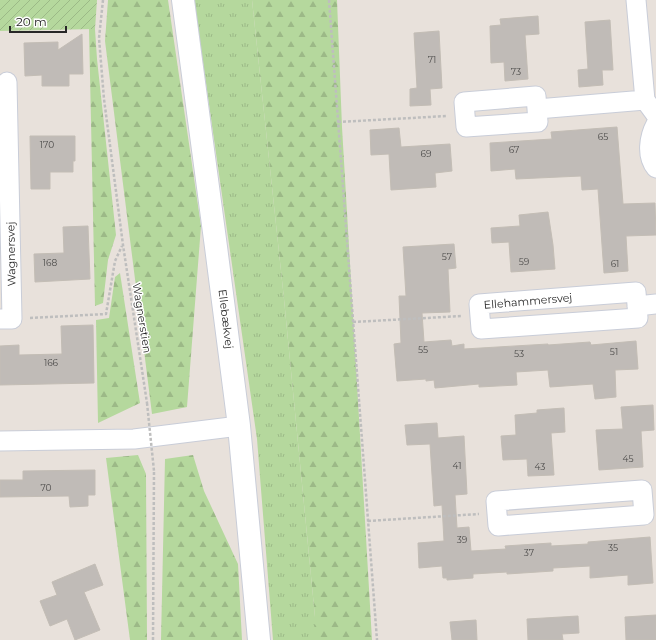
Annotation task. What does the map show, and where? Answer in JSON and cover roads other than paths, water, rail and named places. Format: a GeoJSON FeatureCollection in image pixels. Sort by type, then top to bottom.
{"type":"FeatureCollection","features":[{"type":"Feature","properties":{"kind":"street","name":"Ellebækvej"},"geometry":{"type":"LineString","coordinates":[[183,0],[239,426],[259,640]]}},
{"type":"Feature","properties":{"kind":"street"},"geometry":{"type":"LineString","coordinates":[[636,0],[644,100],[656,115]]}},
{"type":"Feature","properties":{"kind":"street","name":"Wagnersvej"},"geometry":{"type":"LineString","coordinates":[[6,319],[8,82]]}},
{"type":"Feature","properties":{"kind":"street"},"geometry":{"type":"LineString","coordinates":[[536,96],[537,109],[538,122],[466,128],[464,102],[536,96]]}},
{"type":"Feature","properties":{"kind":"street"},"geometry":{"type":"LineString","coordinates":[[537,109],[644,100]]}},
{"type":"Feature","properties":{"kind":"street"},"geometry":{"type":"LineString","coordinates":[[656,124],[651,133],[649,150],[656,168]]}},
{"type":"Feature","properties":{"kind":"street","name":"Ellehammersvej"},"geometry":{"type":"LineString","coordinates":[[636,292],[637,306],[638,318],[481,329],[479,304],[636,292]]}},
{"type":"Feature","properties":{"kind":"street"},"geometry":{"type":"LineString","coordinates":[[637,306],[656,304]]}},
{"type":"Feature","properties":{"kind":"street"},"geometry":{"type":"LineString","coordinates":[[0,441],[134,439],[239,426]]}},
{"type":"Feature","properties":{"kind":"street"},"geometry":{"type":"LineString","coordinates":[[642,490],[650,503],[644,516],[498,526],[496,501],[642,490]]}}]}
